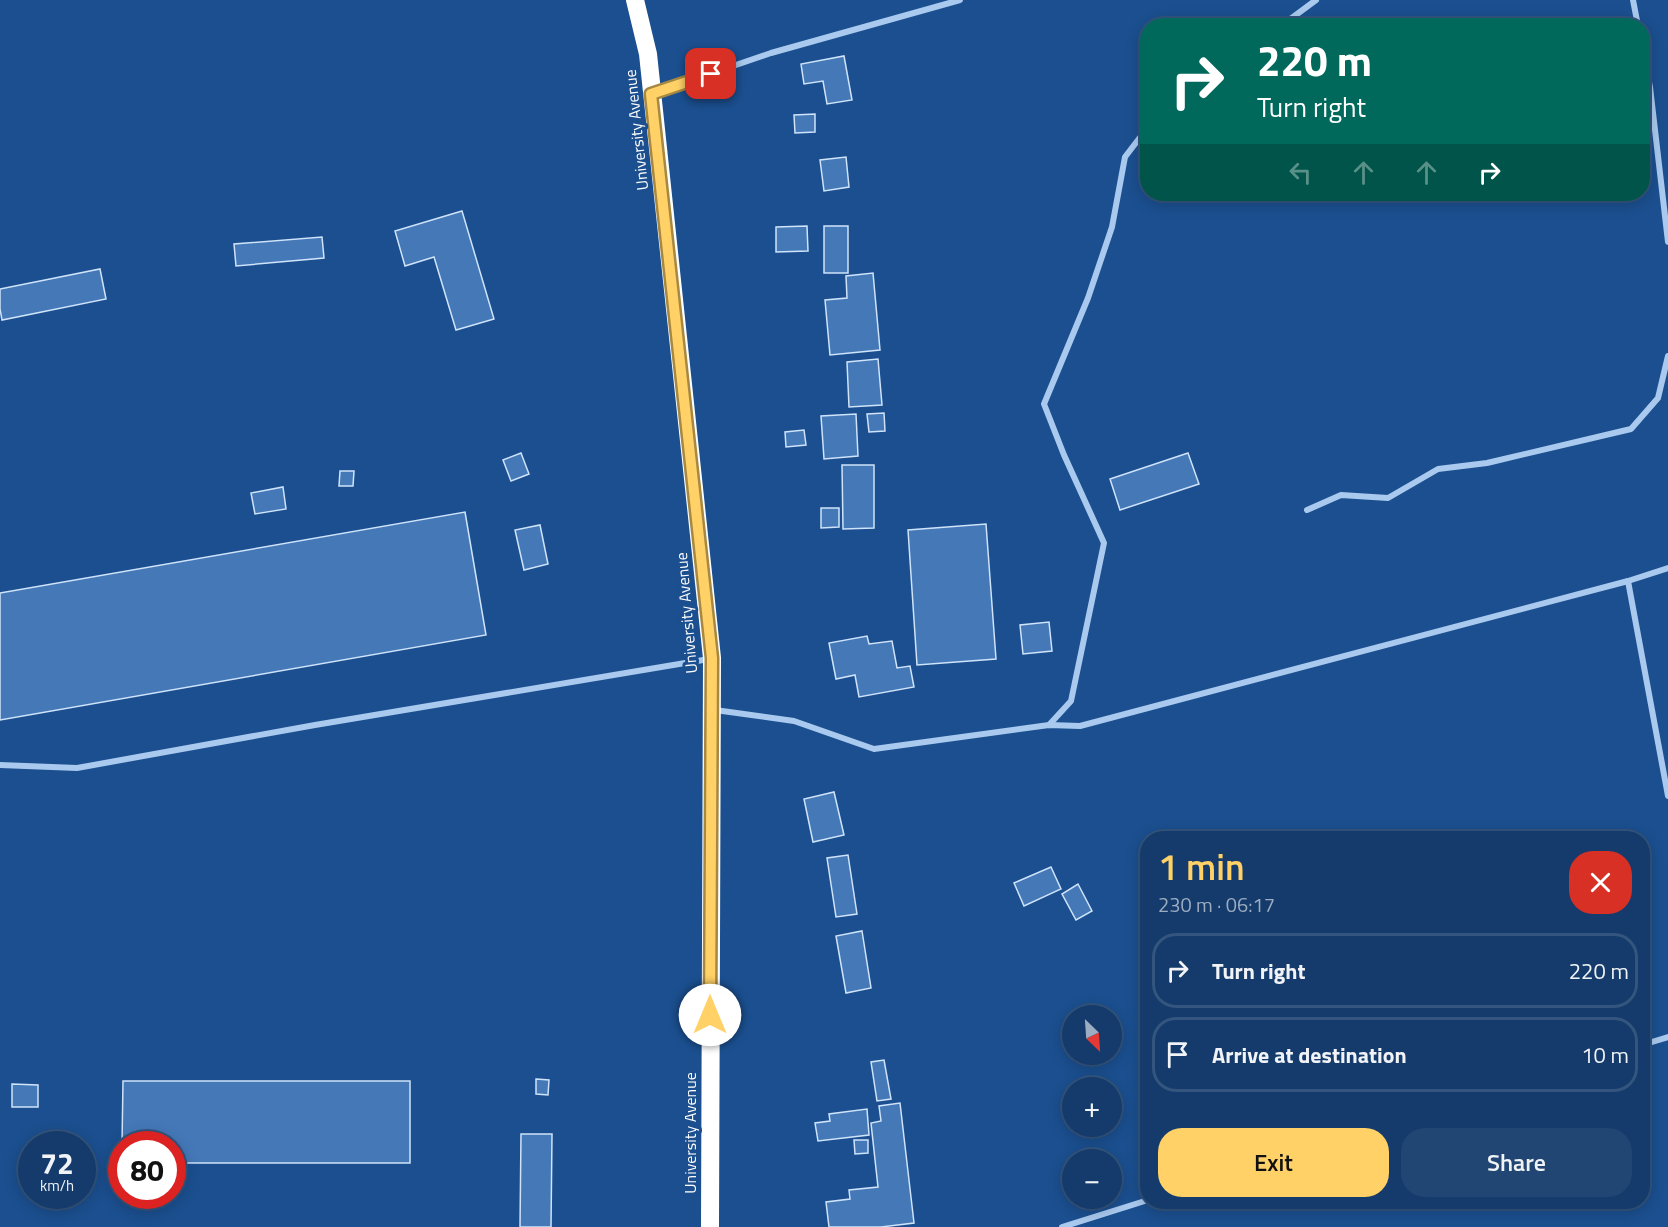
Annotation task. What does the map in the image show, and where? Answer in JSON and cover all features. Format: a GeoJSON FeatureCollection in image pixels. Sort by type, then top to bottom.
{"type":"FeatureCollection","features":[{"type":"Feature","properties":{"kind":"highway","name":"University Avenue"},"geometry":{"type":"LineString","coordinates":[[635,0],[648,54],[712,658],[710,1227]]}},
{"type":"Feature","properties":{"kind":"street"},"geometry":{"type":"LineString","coordinates":[[651,94],[771,53],[960,0]]}},
{"type":"Feature","properties":{"kind":"street"},"geometry":{"type":"LineString","coordinates":[[1292,18],[1316,0]]}},
{"type":"Feature","properties":{"kind":"street"},"geometry":{"type":"LineString","coordinates":[[1633,0],[1636,18]]}},
{"type":"Feature","properties":{"kind":"street"},"geometry":{"type":"LineString","coordinates":[[1650,87],[1668,242]]}},
{"type":"Feature","properties":{"kind":"street"},"geometry":{"type":"LineString","coordinates":[[1049,725],[1071,701],[1104,543],[1064,455],[1044,404],[1088,298],[1112,227],[1125,157],[1140,137]]}},
{"type":"Feature","properties":{"kind":"street"},"geometry":{"type":"LineString","coordinates":[[1307,510],[1341,495],[1388,498],[1438,469],[1488,464],[1631,429],[1658,398],[1668,356]]}},
{"type":"Feature","properties":{"kind":"street"},"geometry":{"type":"LineString","coordinates":[[711,709],[794,721],[874,749],[1049,725],[1080,726],[1628,581],[1668,568]]}},
{"type":"Feature","properties":{"kind":"street"},"geometry":{"type":"LineString","coordinates":[[1628,581],[1668,796]]}},
{"type":"Feature","properties":{"kind":"street"},"geometry":{"type":"LineString","coordinates":[[0,765],[77,768],[712,658]]}},
{"type":"Feature","properties":{"kind":"street"},"geometry":{"type":"LineString","coordinates":[[1650,1044],[1668,1038]]}},
{"type":"Feature","properties":{"kind":"street"},"geometry":{"type":"LineString","coordinates":[[1062,1227],[1140,1203]]}},
{"type":"Feature","properties":{"kind":"building"},"geometry":{"type":"Polygon","coordinates":[[[844,56],[852,100],[827,104],[823,81],[804,84],[801,64],[844,56]]]}},
{"type":"Feature","properties":{"kind":"building"},"geometry":{"type":"Polygon","coordinates":[[[815,114],[815,132],[795,133],[794,115],[815,114]]]}},
{"type":"Feature","properties":{"kind":"building"},"geometry":{"type":"Polygon","coordinates":[[[846,157],[849,187],[824,191],[820,160],[846,157]]]}},
{"type":"Feature","properties":{"kind":"building"},"geometry":{"type":"Polygon","coordinates":[[[462,211],[494,319],[456,330],[434,257],[405,266],[395,231],[462,211]]]}},
{"type":"Feature","properties":{"kind":"building"},"geometry":{"type":"Polygon","coordinates":[[[807,226],[808,251],[776,252],[776,227],[807,226]]]}},
{"type":"Feature","properties":{"kind":"building"},"geometry":{"type":"Polygon","coordinates":[[[824,226],[848,226],[848,273],[824,273],[824,226]]]}},
{"type":"Feature","properties":{"kind":"building"},"geometry":{"type":"Polygon","coordinates":[[[322,237],[324,258],[236,266],[234,244],[322,237]]]}},
{"type":"Feature","properties":{"kind":"building"},"geometry":{"type":"Polygon","coordinates":[[[100,269],[106,299],[2,320],[0,289],[100,269]]]}},
{"type":"Feature","properties":{"kind":"building"},"geometry":{"type":"Polygon","coordinates":[[[873,273],[880,350],[830,355],[825,300],[847,298],[846,276],[873,273]]]}},
{"type":"Feature","properties":{"kind":"building"},"geometry":{"type":"Polygon","coordinates":[[[878,359],[882,405],[849,407],[847,362],[878,359]]]}},
{"type":"Feature","properties":{"kind":"building"},"geometry":{"type":"Polygon","coordinates":[[[884,413],[885,431],[869,432],[867,414],[884,413]]]}},
{"type":"Feature","properties":{"kind":"building"},"geometry":{"type":"Polygon","coordinates":[[[856,414],[858,456],[824,459],[821,416],[856,414]]]}},
{"type":"Feature","properties":{"kind":"building"},"geometry":{"type":"Polygon","coordinates":[[[804,430],[806,445],[786,447],[785,432],[804,430]]]}},
{"type":"Feature","properties":{"kind":"building"},"geometry":{"type":"Polygon","coordinates":[[[521,453],[529,474],[511,481],[503,460],[521,453]]]}},
{"type":"Feature","properties":{"kind":"building"},"geometry":{"type":"Polygon","coordinates":[[[1188,453],[1199,484],[1120,510],[1110,479],[1188,453]]]}},
{"type":"Feature","properties":{"kind":"building"},"geometry":{"type":"Polygon","coordinates":[[[842,465],[874,465],[874,528],[843,529],[842,465]]]}},
{"type":"Feature","properties":{"kind":"building"},"geometry":{"type":"Polygon","coordinates":[[[340,471],[354,471],[353,486],[339,486],[340,471]]]}},
{"type":"Feature","properties":{"kind":"building"},"geometry":{"type":"Polygon","coordinates":[[[283,487],[286,509],[255,514],[251,493],[283,487]]]}},
{"type":"Feature","properties":{"kind":"building"},"geometry":{"type":"Polygon","coordinates":[[[821,508],[839,508],[839,527],[821,528],[821,508]]]}},
{"type":"Feature","properties":{"kind":"building"},"geometry":{"type":"Polygon","coordinates":[[[465,512],[486,635],[0,720],[0,593],[465,512]]]}},
{"type":"Feature","properties":{"kind":"building"},"geometry":{"type":"Polygon","coordinates":[[[986,524],[996,659],[917,665],[908,530],[986,524]]]}},
{"type":"Feature","properties":{"kind":"building"},"geometry":{"type":"Polygon","coordinates":[[[540,525],[548,564],[524,570],[515,530],[540,525]]]}},
{"type":"Feature","properties":{"kind":"building"},"geometry":{"type":"Polygon","coordinates":[[[1049,622],[1052,651],[1023,654],[1020,625],[1049,622]]]}},
{"type":"Feature","properties":{"kind":"building"},"geometry":{"type":"Polygon","coordinates":[[[867,636],[869,644],[892,641],[897,668],[910,666],[914,687],[859,697],[855,675],[836,679],[829,643],[867,636]]]}},
{"type":"Feature","properties":{"kind":"building"},"geometry":{"type":"Polygon","coordinates":[[[834,792],[844,835],[813,842],[804,799],[834,792]]]}},
{"type":"Feature","properties":{"kind":"building"},"geometry":{"type":"Polygon","coordinates":[[[848,855],[857,914],[836,917],[827,858],[848,855]]]}},
{"type":"Feature","properties":{"kind":"building"},"geometry":{"type":"Polygon","coordinates":[[[1051,867],[1061,889],[1024,906],[1014,883],[1051,867]]]}},
{"type":"Feature","properties":{"kind":"building"},"geometry":{"type":"Polygon","coordinates":[[[1078,884],[1092,911],[1076,920],[1062,894],[1078,884]]]}},
{"type":"Feature","properties":{"kind":"building"},"geometry":{"type":"Polygon","coordinates":[[[862,931],[871,988],[846,993],[836,936],[862,931]]]}},
{"type":"Feature","properties":{"kind":"building"},"geometry":{"type":"Polygon","coordinates":[[[884,1060],[891,1099],[877,1101],[871,1062],[884,1060]]]}},
{"type":"Feature","properties":{"kind":"building"},"geometry":{"type":"Polygon","coordinates":[[[536,1079],[549,1080],[548,1095],[536,1094],[536,1079]]]}},
{"type":"Feature","properties":{"kind":"building"},"geometry":{"type":"Polygon","coordinates":[[[123,1081],[410,1081],[410,1163],[186,1163],[186,1131],[122,1131],[123,1081]]]}},
{"type":"Feature","properties":{"kind":"building"},"geometry":{"type":"Polygon","coordinates":[[[12,1084],[38,1085],[38,1107],[12,1107],[12,1084]]]}},
{"type":"Feature","properties":{"kind":"building"},"geometry":{"type":"Polygon","coordinates":[[[900,1103],[914,1223],[881,1227],[829,1227],[826,1202],[850,1199],[849,1190],[878,1187],[871,1123],[881,1121],[879,1106],[900,1103]]]}},
{"type":"Feature","properties":{"kind":"building"},"geometry":{"type":"Polygon","coordinates":[[[867,1109],[869,1135],[818,1141],[815,1123],[830,1121],[829,1114],[867,1109]]]}},
{"type":"Feature","properties":{"kind":"building"},"geometry":{"type":"Polygon","coordinates":[[[521,1134],[552,1134],[551,1227],[520,1227],[521,1134]]]}},
{"type":"Feature","properties":{"kind":"building"},"geometry":{"type":"Polygon","coordinates":[[[854,1140],[868,1140],[868,1153],[855,1154],[854,1140]]]}},
{"type":"Feature","properties":{"kind":"route"},"geometry":{"type":"LineString","coordinates":[[710,1015],[712,658],[651,94],[711,74]]}}]}
